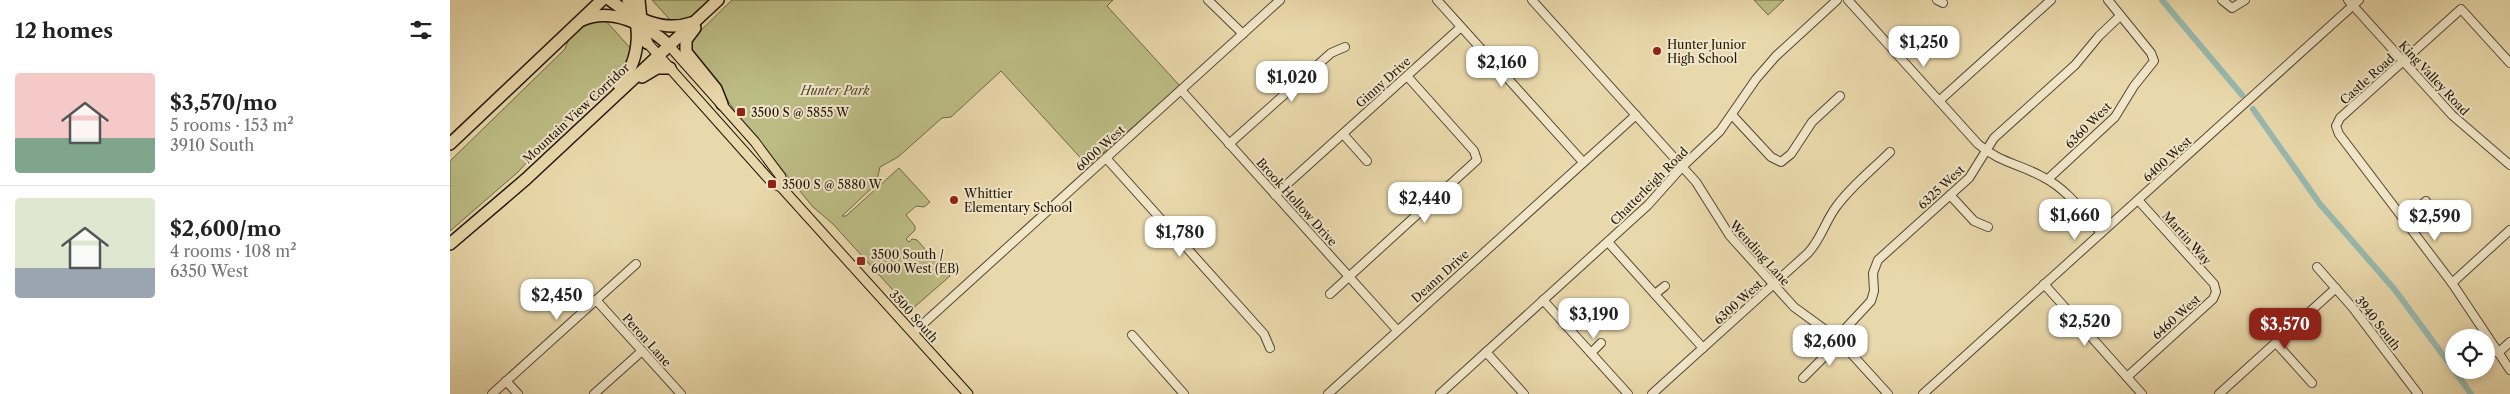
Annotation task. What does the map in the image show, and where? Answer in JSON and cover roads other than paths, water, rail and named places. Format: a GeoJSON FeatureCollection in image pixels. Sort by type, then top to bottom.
{"type":"FeatureCollection","features":[{"type":"Feature","properties":{"kind":"highway"},"geometry":{"type":"LineString","coordinates":[[510,85],[524,65],[586,8],[589,0]]}},
{"type":"Feature","properties":{"kind":"highway"},"geometry":{"type":"LineString","coordinates":[[450,144],[510,85],[602,0]]}},
{"type":"Feature","properties":{"kind":"highway"},"geometry":{"type":"LineString","coordinates":[[609,0],[669,45]]}},
{"type":"Feature","properties":{"kind":"highway"},"geometry":{"type":"LineString","coordinates":[[628,0],[647,43]]}},
{"type":"Feature","properties":{"kind":"highway"},"geometry":{"type":"LineString","coordinates":[[549,157],[560,138],[627,74],[635,55],[639,0]]}},
{"type":"Feature","properties":{"kind":"highway","name":"Mountain View Corridor"},"geometry":{"type":"LineString","coordinates":[[450,244],[526,179],[718,0]]}},
{"type":"Feature","properties":{"kind":"highway"},"geometry":{"type":"LineString","coordinates":[[722,104],[716,88],[689,58],[685,46],[690,34],[725,0]]}},
{"type":"Feature","properties":{"kind":"highway"},"geometry":{"type":"LineString","coordinates":[[580,21],[602,15],[668,27],[684,26],[695,21]]}},
{"type":"Feature","properties":{"kind":"highway"},"geometry":{"type":"LineString","coordinates":[[526,179],[555,158],[645,74],[657,68],[670,68]]}},
{"type":"Feature","properties":{"kind":"main road","name":"3500 South"},"geometry":{"type":"LineString","coordinates":[[647,43],[968,394]]}},
{"type":"Feature","properties":{"kind":"main road","name":"3500 South"},"geometry":{"type":"LineString","coordinates":[[669,45],[755,142],[781,177],[781,188]]}},
{"type":"Feature","properties":{"kind":"street"},"geometry":{"type":"LineString","coordinates":[[1208,0],[1243,34]]}},
{"type":"Feature","properties":{"kind":"street","name":"6000 West"},"geometry":{"type":"LineString","coordinates":[[913,333],[1280,0]]}},
{"type":"Feature","properties":{"kind":"street"},"geometry":{"type":"LineString","coordinates":[[1437,0],[1583,162]]}},
{"type":"Feature","properties":{"kind":"street","name":"Wending Lane"},"geometry":{"type":"LineString","coordinates":[[1532,0],[1704,193],[1725,231],[1799,311],[1838,339],[1888,394]]}},
{"type":"Feature","properties":{"kind":"street","name":"Chatterleigh Road"},"geometry":{"type":"LineString","coordinates":[[1440,394],[1648,206],[1682,167],[1716,136],[1733,116],[1750,88],[1776,56],[1837,0]]}},
{"type":"Feature","properties":{"kind":"street"},"geometry":{"type":"LineString","coordinates":[[1848,0],[1986,151],[2005,162],[2048,179],[2062,189],[2101,233]]}},
{"type":"Feature","properties":{"kind":"street"},"geometry":{"type":"LineString","coordinates":[[1939,101],[2051,0]]}},
{"type":"Feature","properties":{"kind":"street"},"geometry":{"type":"LineString","coordinates":[[2108,0],[2120,16]]}},
{"type":"Feature","properties":{"kind":"street"},"geometry":{"type":"LineString","coordinates":[[2222,0],[2232,8],[2245,0]]}},
{"type":"Feature","properties":{"kind":"street","name":"King Valley Road"},"geometry":{"type":"LineString","coordinates":[[2353,2],[2452,115],[2510,165]]}},
{"type":"Feature","properties":{"kind":"street","name":"6400 West"},"geometry":{"type":"LineString","coordinates":[[1923,394],[2253,96],[2353,2]]}},
{"type":"Feature","properties":{"kind":"street","name":"Castle Road"},"geometry":{"type":"LineString","coordinates":[[2404,219],[2339,134],[2336,126],[2340,118],[2461,9],[2510,64]]}},
{"type":"Feature","properties":{"kind":"street","name":"6360 West"},"geometry":{"type":"LineString","coordinates":[[2048,179],[2112,121],[2136,82],[2152,66],[2154,59],[2120,16]]}},
{"type":"Feature","properties":{"kind":"street","name":"6325 West"},"geometry":{"type":"LineString","coordinates":[[1803,378],[1825,356],[1845,328],[1871,302],[1874,291],[1873,272],[1878,260],[1971,175],[1994,138],[2075,65],[2098,36],[2120,16]]}},
{"type":"Feature","properties":{"kind":"street","name":"Ginny Drive"},"geometry":{"type":"LineString","coordinates":[[1276,195],[1461,27]]}},
{"type":"Feature","properties":{"kind":"street"},"geometry":{"type":"LineString","coordinates":[[1229,144],[1329,55],[1345,47]]}},
{"type":"Feature","properties":{"kind":"street"},"geometry":{"type":"LineString","coordinates":[[1330,294],[1474,164],[1477,158],[1474,151],[1407,76]]}},
{"type":"Feature","properties":{"kind":"street","name":"Brook Hollow Drive"},"geometry":{"type":"LineString","coordinates":[[1181,90],[1397,330]]}},
{"type":"Feature","properties":{"kind":"street"},"geometry":{"type":"LineString","coordinates":[[1733,116],[1771,157],[1781,162],[1791,154],[1812,122],[1840,96]]}},
{"type":"Feature","properties":{"kind":"street","name":"Deann Drive"},"geometry":{"type":"LineString","coordinates":[[1328,394],[1636,115]]}},
{"type":"Feature","properties":{"kind":"street"},"geometry":{"type":"LineString","coordinates":[[1343,134],[1367,161]]}},
{"type":"Feature","properties":{"kind":"street","name":"6300 West"},"geometry":{"type":"LineString","coordinates":[[1652,394],[1817,244],[1831,215],[1845,195],[1890,152]]}},
{"type":"Feature","properties":{"kind":"street"},"geometry":{"type":"LineString","coordinates":[[1106,158],[1264,334],[1270,348]]}},
{"type":"Feature","properties":{"kind":"street"},"geometry":{"type":"LineString","coordinates":[[1950,195],[1974,221],[1988,227]]}},
{"type":"Feature","properties":{"kind":"street","name":"Martin Way"},"geometry":{"type":"LineString","coordinates":[[2138,200],[2214,284],[2216,292]]}},
{"type":"Feature","properties":{"kind":"street"},"geometry":{"type":"LineString","coordinates":[[2426,201],[2404,219],[2452,283],[2510,370]]}},
{"type":"Feature","properties":{"kind":"street"},"geometry":{"type":"LineString","coordinates":[[2452,283],[2510,230]]}},
{"type":"Feature","properties":{"kind":"street"},"geometry":{"type":"LineString","coordinates":[[1608,242],[1703,348]]}},
{"type":"Feature","properties":{"kind":"street"},"geometry":{"type":"LineString","coordinates":[[492,394],[636,264]]}},
{"type":"Feature","properties":{"kind":"street","name":"3940 South"},"geometry":{"type":"LineString","coordinates":[[2317,267],[2336,288],[2414,392]]}},
{"type":"Feature","properties":{"kind":"street"},"geometry":{"type":"LineString","coordinates":[[2044,284],[2142,394]]}},
{"type":"Feature","properties":{"kind":"street"},"geometry":{"type":"LineString","coordinates":[[1655,294],[1665,286]]}},
{"type":"Feature","properties":{"kind":"street"},"geometry":{"type":"LineString","coordinates":[[2219,394],[2336,288]]}},
{"type":"Feature","properties":{"kind":"street","name":"6460 West"},"geometry":{"type":"LineString","coordinates":[[2127,377],[2213,299],[2216,292]]}},
{"type":"Feature","properties":{"kind":"street","name":"Peron Lane"},"geometry":{"type":"LineString","coordinates":[[596,300],[681,394]]}},
{"type":"Feature","properties":{"kind":"street"},"geometry":{"type":"LineString","coordinates":[[1543,300],[1628,394]]}},
{"type":"Feature","properties":{"kind":"street"},"geometry":{"type":"LineString","coordinates":[[1132,335],[1184,394]]}},
{"type":"Feature","properties":{"kind":"street"},"geometry":{"type":"LineString","coordinates":[[2498,353],[2510,342]]}},
{"type":"Feature","properties":{"kind":"street"},"geometry":{"type":"LineString","coordinates":[[1591,353],[1601,343]]}},
{"type":"Feature","properties":{"kind":"street"},"geometry":{"type":"LineString","coordinates":[[2276,343],[2312,383]]}},
{"type":"Feature","properties":{"kind":"street"},"geometry":{"type":"LineString","coordinates":[[594,394],[642,351]]}},
{"type":"Feature","properties":{"kind":"street"},"geometry":{"type":"LineString","coordinates":[[1486,352],[1524,394]]}},
{"type":"Feature","properties":{"kind":"street"},"geometry":{"type":"LineString","coordinates":[[506,381],[518,394]]}},
{"type":"Feature","properties":{"kind":"waterway"},"geometry":{"type":"LineString","coordinates":[[2162,0],[2242,95]]}},
{"type":"Feature","properties":{"kind":"waterway"},"geometry":{"type":"LineString","coordinates":[[2253,109],[2320,204],[2395,290],[2445,358]]}},
{"type":"Feature","properties":{"kind":"waterway"},"geometry":{"type":"LineString","coordinates":[[2460,379],[2471,394]]}},
{"type":"Feature","properties":{"kind":"place","name":"Hunter Junior High School"},"geometry":{"type":"Point","coordinates":[1657,51]}},
{"type":"Feature","properties":{"kind":"place","name":"3500 S @ 5855 W"},"geometry":{"type":"Point","coordinates":[741,112]}},
{"type":"Feature","properties":{"kind":"place","name":"3500 S @ 5880 W"},"geometry":{"type":"Point","coordinates":[772,184]}},
{"type":"Feature","properties":{"kind":"place","name":"Whittier Elementary School"},"geometry":{"type":"Point","coordinates":[954,200]}},
{"type":"Feature","properties":{"kind":"place","name":"3500 South / 6000 West (EB)"},"geometry":{"type":"Point","coordinates":[861,261]}},
{"type":"Feature","properties":{"kind":"park label","name":"Hunter Park"},"geometry":{"type":"Point","coordinates":[835,90]}}]}
